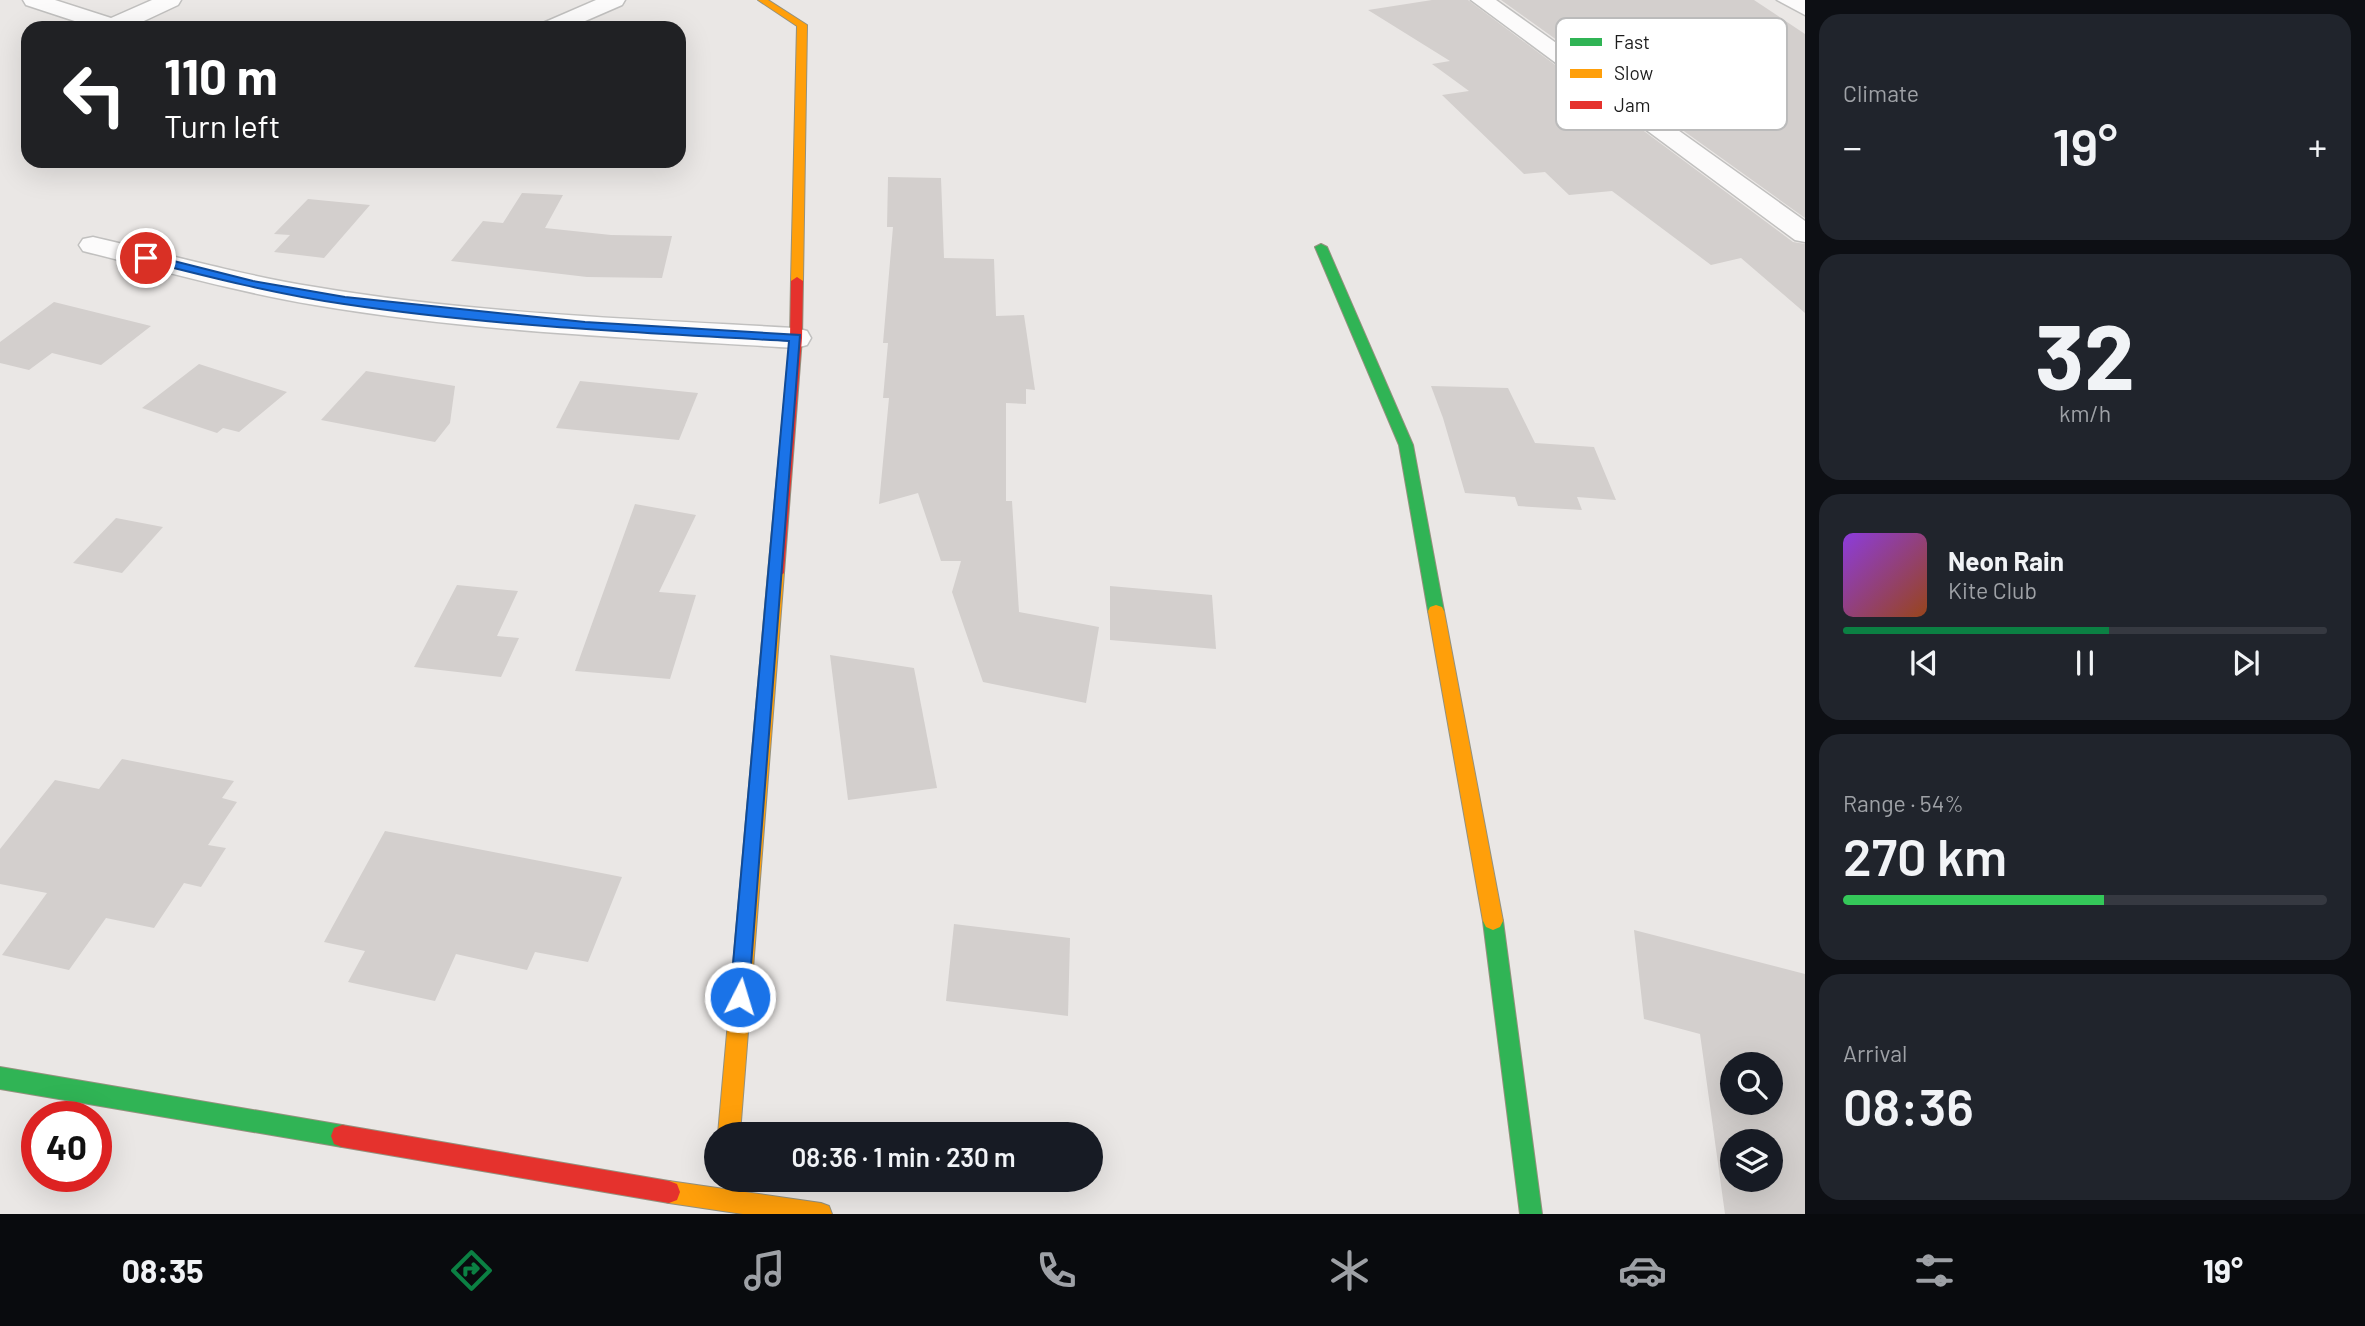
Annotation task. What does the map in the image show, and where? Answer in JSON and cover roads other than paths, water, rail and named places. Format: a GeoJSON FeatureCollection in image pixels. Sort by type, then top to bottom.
{"type":"FeatureCollection","features":[{"type":"Feature","properties":{"kind":"street"},"geometry":{"type":"LineString","coordinates":[[34,0],[97,21]]}},
{"type":"Feature","properties":{"kind":"street"},"geometry":{"type":"LineString","coordinates":[[127,21],[170,0]]}},
{"type":"Feature","properties":{"kind":"street"},"geometry":{"type":"LineString","coordinates":[[567,21],[614,0]]}},
{"type":"Feature","properties":{"kind":"street"},"geometry":{"type":"LineString","coordinates":[[730,1122],[796,338],[802,25],[762,0]]}},
{"type":"Feature","properties":{"kind":"street"},"geometry":{"type":"LineString","coordinates":[[1482,0],[1556,54]]}},
{"type":"Feature","properties":{"kind":"street"},"geometry":{"type":"LineString","coordinates":[[1788,0],[1805,9]]}},
{"type":"Feature","properties":{"kind":"street"},"geometry":{"type":"LineString","coordinates":[[1661,130],[1805,234]]}},
{"type":"Feature","properties":{"kind":"street"},"geometry":{"type":"LineString","coordinates":[[93,245],[253,284],[345,301],[585,326],[796,338]]}},
{"type":"Feature","properties":{"kind":"street"},"geometry":{"type":"LineString","coordinates":[[1321,247],[1406,445],[1496,940],[1531,1214]]}},
{"type":"Feature","properties":{"kind":"street"},"geometry":{"type":"LineString","coordinates":[[0,1078],[704,1187]]}},
{"type":"Feature","properties":{"kind":"street"},"geometry":{"type":"LineString","coordinates":[[732,1192],[821,1214]]}}]}
